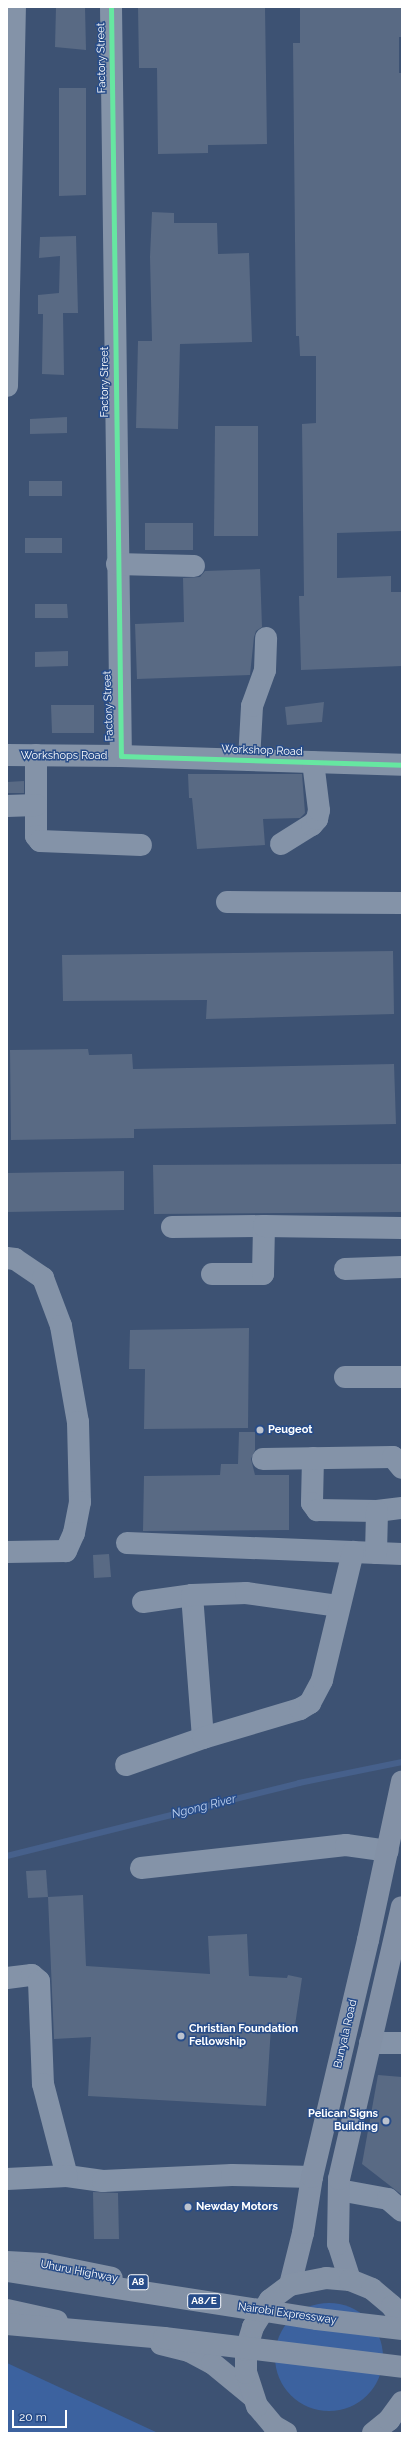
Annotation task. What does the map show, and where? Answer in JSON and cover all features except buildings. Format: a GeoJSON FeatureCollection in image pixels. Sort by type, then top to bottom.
{"type":"FeatureCollection","features":[{"type":"Feature","properties":{"kind":"highway"},"geometry":{"type":"LineString","coordinates":[[7,2257],[44,2264]]}},
{"type":"Feature","properties":{"kind":"highway","name":"Uhuru Highway"},"geometry":{"type":"LineString","coordinates":[[7,2262],[44,2264],[123,2280],[270,2300]]}},
{"type":"Feature","properties":{"kind":"highway","name":"Nairobi Expressway"},"geometry":{"type":"LineString","coordinates":[[7,2271],[317,2319],[402,2329]]}},
{"type":"Feature","properties":{"kind":"highway"},"geometry":{"type":"LineString","coordinates":[[252,2396],[246,2373],[246,2350],[253,2327],[270,2300],[290,2285],[326,2278],[350,2280],[372,2290],[399,2312]]}},
{"type":"Feature","properties":{"kind":"highway"},"geometry":{"type":"LineString","coordinates":[[7,2310],[189,2351],[212,2363],[252,2396],[278,2431]]}},
{"type":"Feature","properties":{"kind":"highway"},"geometry":{"type":"LineString","coordinates":[[7,2324],[164,2338],[402,2367]]}},
{"type":"Feature","properties":{"kind":"highway"},"geometry":{"type":"LineString","coordinates":[[388,2423],[402,2402]]}},
{"type":"Feature","properties":{"kind":"main road","name":"Bunyala Road"},"geometry":{"type":"LineString","coordinates":[[290,2285],[303,2233],[312,2177],[388,1851],[402,1782]]}},
{"type":"Feature","properties":{"kind":"main road"},"geometry":{"type":"LineString","coordinates":[[350,2280],[338,2244],[338,2190],[370,2043],[402,1907]]}},
{"type":"Feature","properties":{"kind":"street"},"geometry":{"type":"LineString","coordinates":[[7,386],[15,7]]}},
{"type":"Feature","properties":{"kind":"street","name":"Factory Street"},"geometry":{"type":"LineString","coordinates":[[111,7],[117,564],[121,756]]}},
{"type":"Feature","properties":{"kind":"street"},"geometry":{"type":"LineString","coordinates":[[117,564],[194,566]]}},
{"type":"Feature","properties":{"kind":"street"},"geometry":{"type":"LineString","coordinates":[[249,760],[252,706],[265,670],[266,638]]}},
{"type":"Feature","properties":{"kind":"street","name":"Workshops Road"},"geometry":{"type":"LineString","coordinates":[[7,755],[121,756]]}},
{"type":"Feature","properties":{"kind":"street"},"geometry":{"type":"LineString","coordinates":[[36,756],[36,836],[40,840],[141,845]]}},
{"type":"Feature","properties":{"kind":"street","name":"Workshop Road"},"geometry":{"type":"LineString","coordinates":[[121,756],[402,765]]}},
{"type":"Feature","properties":{"kind":"street"},"geometry":{"type":"LineString","coordinates":[[281,844],[312,825],[317,819],[319,810],[314,762]]}},
{"type":"Feature","properties":{"kind":"street"},"geometry":{"type":"LineString","coordinates":[[7,806],[36,805]]}},
{"type":"Feature","properties":{"kind":"street"},"geometry":{"type":"LineString","coordinates":[[227,902],[402,903]]}},
{"type":"Feature","properties":{"kind":"street"},"geometry":{"type":"LineString","coordinates":[[212,1274],[262,1274],[264,1226]]}},
{"type":"Feature","properties":{"kind":"street"},"geometry":{"type":"LineString","coordinates":[[172,1227],[264,1226],[402,1228]]}},
{"type":"Feature","properties":{"kind":"street"},"geometry":{"type":"LineString","coordinates":[[7,1258],[15,1259],[43,1278],[61,1326],[78,1422],[80,1502],[74,1533],[66,1551],[7,1552]]}},
{"type":"Feature","properties":{"kind":"street"},"geometry":{"type":"LineString","coordinates":[[345,1269],[402,1267]]}},
{"type":"Feature","properties":{"kind":"street"},"geometry":{"type":"LineString","coordinates":[[345,1377],[402,1377]]}},
{"type":"Feature","properties":{"kind":"street"},"geometry":{"type":"LineString","coordinates":[[263,1459],[393,1457],[402,1468]]}},
{"type":"Feature","properties":{"kind":"street"},"geometry":{"type":"LineString","coordinates":[[313,1458],[312,1503],[317,1510],[377,1511],[402,1508]]}},
{"type":"Feature","properties":{"kind":"street"},"geometry":{"type":"LineString","coordinates":[[376,1553],[377,1511]]}},
{"type":"Feature","properties":{"kind":"street"},"geometry":{"type":"LineString","coordinates":[[128,1543],[402,1554]]}},
{"type":"Feature","properties":{"kind":"street"},"geometry":{"type":"LineString","coordinates":[[126,1765],[203,1738],[300,1710],[310,1703],[322,1680],[338,1606],[353,1552]]}},
{"type":"Feature","properties":{"kind":"street"},"geometry":{"type":"LineString","coordinates":[[143,1602],[192,1595],[264,1594],[338,1606]]}},
{"type":"Feature","properties":{"kind":"street"},"geometry":{"type":"LineString","coordinates":[[192,1595],[203,1738]]}},
{"type":"Feature","properties":{"kind":"street"},"geometry":{"type":"LineString","coordinates":[[140,1868],[346,1845],[388,1851]]}},
{"type":"Feature","properties":{"kind":"street"},"geometry":{"type":"LineString","coordinates":[[7,1978],[32,1975],[39,1981],[43,2084],[67,2176]]}},
{"type":"Feature","properties":{"kind":"street"},"geometry":{"type":"LineString","coordinates":[[370,2043],[402,2043]]}},
{"type":"Feature","properties":{"kind":"street"},"geometry":{"type":"LineString","coordinates":[[7,2179],[67,2176],[103,2181],[232,2175],[312,2177]]}},
{"type":"Feature","properties":{"kind":"street"},"geometry":{"type":"LineString","coordinates":[[338,2190],[388,2199],[402,2211]]}},
{"type":"Feature","properties":{"kind":"shaded area"},"geometry":{"type":"Polygon","coordinates":[[[329,2303],[350,2307],[367,2319],[379,2336],[383,2357],[379,2378],[367,2395],[350,2407],[329,2411],[308,2407],[291,2395],[279,2378],[275,2357],[279,2336],[291,2319],[308,2307],[329,2303]]]}},
{"type":"Feature","properties":{"kind":"shaded area"},"geometry":{"type":"Polygon","coordinates":[[[7,2363],[158,2433],[7,2433],[7,2363]]]}},
{"type":"Feature","properties":{"kind":"waterway","name":"Ngong River"},"geometry":{"type":"LineString","coordinates":[[7,1856],[299,1783],[402,1762]]}},
{"type":"Feature","properties":{"kind":"cycle path"},"geometry":{"type":"LineString","coordinates":[[111,7],[121,756],[402,765]]}},
{"type":"Feature","properties":{"kind":"place","name":"Peugeot"},"geometry":{"type":"Point","coordinates":[260,1430]}},
{"type":"Feature","properties":{"kind":"place","name":"Christian Foundation Fellowship"},"geometry":{"type":"Point","coordinates":[181,2036]}},
{"type":"Feature","properties":{"kind":"place","name":"Pelican Signs Building"},"geometry":{"type":"Point","coordinates":[386,2121]}},
{"type":"Feature","properties":{"kind":"place","name":"Newday Motors"},"geometry":{"type":"Point","coordinates":[188,2207]}}]}
